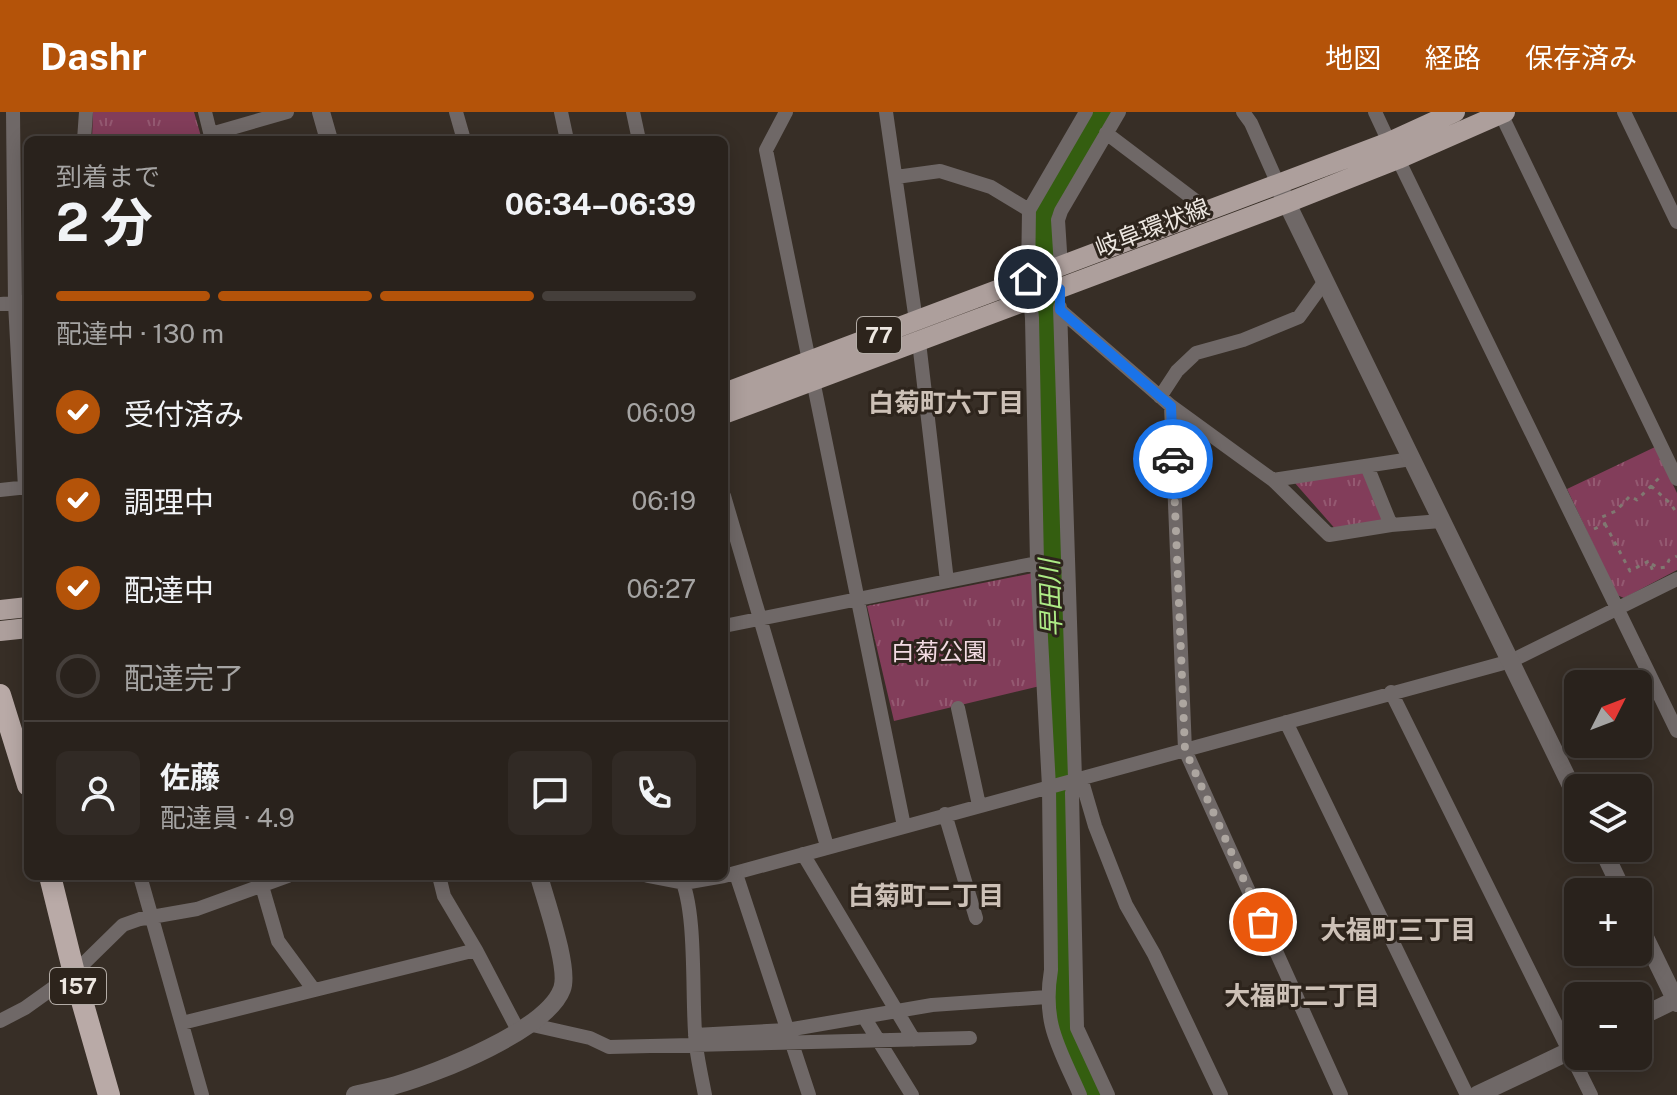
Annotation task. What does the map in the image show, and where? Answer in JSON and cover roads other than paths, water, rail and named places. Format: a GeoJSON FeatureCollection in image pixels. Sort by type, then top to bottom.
{"type":"FeatureCollection","features":[{"type":"Feature","properties":{"kind":"highway"},"geometry":{"type":"LineString","coordinates":[[0,695],[24,755]]}},
{"type":"Feature","properties":{"kind":"highway","name":"157"},"geometry":{"type":"LineString","coordinates":[[51,880],[109,1095]]}},
{"type":"Feature","properties":{"kind":"main road","name":"岐阜環状線"},"geometry":{"type":"LineString","coordinates":[[1394,150],[1455,112]]}},
{"type":"Feature","properties":{"kind":"main road","name":"岐阜環状線"},"geometry":{"type":"LineString","coordinates":[[728,412],[916,321],[1032,289],[1058,285],[1394,150],[1503,113]]}},
{"type":"Feature","properties":{"kind":"main road","name":"岐阜環状線"},"geometry":{"type":"LineString","coordinates":[[1058,285],[1202,213],[1283,194]]}},
{"type":"Feature","properties":{"kind":"main road","name":"岐阜環状線"},"geometry":{"type":"LineString","coordinates":[[728,392],[919,342],[1032,289]]}},
{"type":"Feature","properties":{"kind":"main road"},"geometry":{"type":"LineString","coordinates":[[0,610],[24,607]]}},
{"type":"Feature","properties":{"kind":"main road"},"geometry":{"type":"LineString","coordinates":[[0,631],[24,628]]}},
{"type":"Feature","properties":{"kind":"street"},"geometry":{"type":"LineString","coordinates":[[13,112],[14,303],[24,456]]}},
{"type":"Feature","properties":{"kind":"street"},"geometry":{"type":"LineString","coordinates":[[84,136],[86,112]]}},
{"type":"Feature","properties":{"kind":"street"},"geometry":{"type":"LineString","coordinates":[[205,112],[212,136]]}},
{"type":"Feature","properties":{"kind":"street"},"geometry":{"type":"LineString","coordinates":[[215,136],[287,112]]}},
{"type":"Feature","properties":{"kind":"street"},"geometry":{"type":"LineString","coordinates":[[321,112],[328,136]]}},
{"type":"Feature","properties":{"kind":"street"},"geometry":{"type":"LineString","coordinates":[[456,112],[463,136]]}},
{"type":"Feature","properties":{"kind":"street"},"geometry":{"type":"LineString","coordinates":[[561,112],[566,136]]}},
{"type":"Feature","properties":{"kind":"street"},"geometry":{"type":"LineString","coordinates":[[633,112],[638,136]]}},
{"type":"Feature","properties":{"kind":"street"},"geometry":{"type":"LineString","coordinates":[[786,112],[766,150],[904,826]]}},
{"type":"Feature","properties":{"kind":"street"},"geometry":{"type":"LineString","coordinates":[[886,112],[916,321]]}},
{"type":"Feature","properties":{"kind":"street"},"geometry":{"type":"LineString","coordinates":[[1080,1095],[1054,1038],[1047,997],[1064,783],[1058,220],[1119,112]]}},
{"type":"Feature","properties":{"kind":"street"},"geometry":{"type":"LineString","coordinates":[[1243,112],[1565,774]]}},
{"type":"Feature","properties":{"kind":"street"},"geometry":{"type":"LineString","coordinates":[[1375,112],[1677,731]]}},
{"type":"Feature","properties":{"kind":"street"},"geometry":{"type":"LineString","coordinates":[[1624,112],[1677,222]]}},
{"type":"Feature","properties":{"kind":"street"},"geometry":{"type":"LineString","coordinates":[[1083,113],[1029,210],[1037,563],[1064,783],[1095,826],[1126,905],[1154,954],[1221,1095]]}},
{"type":"Feature","properties":{"kind":"street"},"geometry":{"type":"LineString","coordinates":[[1503,113],[1674,472]]}},
{"type":"Feature","properties":{"kind":"street"},"geometry":{"type":"LineString","coordinates":[[1106,133],[1196,201],[1202,213]]}},
{"type":"Feature","properties":{"kind":"street"},"geometry":{"type":"LineString","coordinates":[[896,177],[940,171],[991,187],[1029,210]]}},
{"type":"Feature","properties":{"kind":"street"},"geometry":{"type":"LineString","coordinates":[[1325,281],[1299,317],[1243,340],[1196,353],[1177,371],[1166,402],[1185,750],[1341,1095]]}},
{"type":"Feature","properties":{"kind":"street"},"geometry":{"type":"LineString","coordinates":[[1058,285],[1166,402],[1273,480],[1329,535],[1441,521]]}},
{"type":"Feature","properties":{"kind":"street"},"geometry":{"type":"LineString","coordinates":[[919,342],[947,581]]}},
{"type":"Feature","properties":{"kind":"street"},"geometry":{"type":"LineString","coordinates":[[1273,480],[1411,459]]}},
{"type":"Feature","properties":{"kind":"street"},"geometry":{"type":"LineString","coordinates":[[1367,466],[1391,525]]}},
{"type":"Feature","properties":{"kind":"street"},"geometry":{"type":"LineString","coordinates":[[0,490],[24,487]]}},
{"type":"Feature","properties":{"kind":"street"},"geometry":{"type":"LineString","coordinates":[[728,510],[827,846]]}},
{"type":"Feature","properties":{"kind":"street"},"geometry":{"type":"LineString","coordinates":[[728,625],[1037,563]]}},
{"type":"Feature","properties":{"kind":"street"},"geometry":{"type":"LineString","coordinates":[[809,1095],[728,875],[1511,661],[1677,579]]}},
{"type":"Feature","properties":{"kind":"street"},"geometry":{"type":"LineString","coordinates":[[1391,692],[1564,1029]]}},
{"type":"Feature","properties":{"kind":"street"},"geometry":{"type":"LineString","coordinates":[[958,708],[979,805]]}},
{"type":"Feature","properties":{"kind":"street"},"geometry":{"type":"LineString","coordinates":[[1286,722],[1467,1095]]}},
{"type":"Feature","properties":{"kind":"street"},"geometry":{"type":"LineString","coordinates":[[1064,783],[1072,793],[1077,1028],[1108,1095]]}},
{"type":"Feature","properties":{"kind":"street"},"geometry":{"type":"LineString","coordinates":[[945,814],[976,918]]}},
{"type":"Feature","properties":{"kind":"street"},"geometry":{"type":"LineString","coordinates":[[803,854],[914,1040]]}},
{"type":"Feature","properties":{"kind":"street"},"geometry":{"type":"LineString","coordinates":[[141,880],[202,1095]]}},
{"type":"Feature","properties":{"kind":"street"},"geometry":{"type":"LineString","coordinates":[[248,880],[256,889],[278,941],[314,990]]}},
{"type":"Feature","properties":{"kind":"street"},"geometry":{"type":"LineString","coordinates":[[0,1021],[25,1008],[74,973],[123,925],[197,909],[278,880]]}},
{"type":"Feature","properties":{"kind":"street"},"geometry":{"type":"LineString","coordinates":[[440,880],[444,896],[524,1028],[590,1038],[609,1047],[789,1037],[879,1041],[970,1038]]}},
{"type":"Feature","properties":{"kind":"street"},"geometry":{"type":"LineString","coordinates":[[355,1095],[398,1090],[524,1028],[550,1008],[563,988],[564,969],[540,880]]}},
{"type":"Feature","properties":{"kind":"street"},"geometry":{"type":"LineString","coordinates":[[682,880],[690,927],[695,1040],[705,1095]]}},
{"type":"Feature","properties":{"kind":"street"},"geometry":{"type":"LineString","coordinates":[[182,1023],[476,950]]}},
{"type":"Feature","properties":{"kind":"street"},"geometry":{"type":"LineString","coordinates":[[1652,952],[1676,1001],[1652,1012]]}},
{"type":"Feature","properties":{"kind":"street"},"geometry":{"type":"LineString","coordinates":[[789,1037],[864,1017],[932,1005],[1047,997]]}},
{"type":"Feature","properties":{"kind":"street"},"geometry":{"type":"LineString","coordinates":[[864,1017],[912,1095]]}},
{"type":"Feature","properties":{"kind":"street"},"geometry":{"type":"LineString","coordinates":[[1477,1095],[1564,1054]]}},
{"type":"Feature","properties":{"kind":"street"},"geometry":{"type":"LineString","coordinates":[[1582,1070],[1591,1095]]}},
{"type":"Feature","properties":{"kind":"waterway","name":"早田川"},"geometry":{"type":"LineString","coordinates":[[1090,1095],[1064,1036],[1062,1020],[1039,212],[1098,112]]}},
{"type":"Feature","properties":{"kind":"district","name":"白菊町六丁目"},"geometry":{"type":"Point","coordinates":[946,402]}},
{"type":"Feature","properties":{"kind":"district","name":"白菊町二丁目"},"geometry":{"type":"Point","coordinates":[926,895]}},
{"type":"Feature","properties":{"kind":"district","name":"大福町三丁目"},"geometry":{"type":"Point","coordinates":[1398,929]}},
{"type":"Feature","properties":{"kind":"district","name":"大福町二丁目"},"geometry":{"type":"Point","coordinates":[1302,995]}},
{"type":"Feature","properties":{"kind":"park label","name":"白菊公園"},"geometry":{"type":"Point","coordinates":[939,651]}}]}
